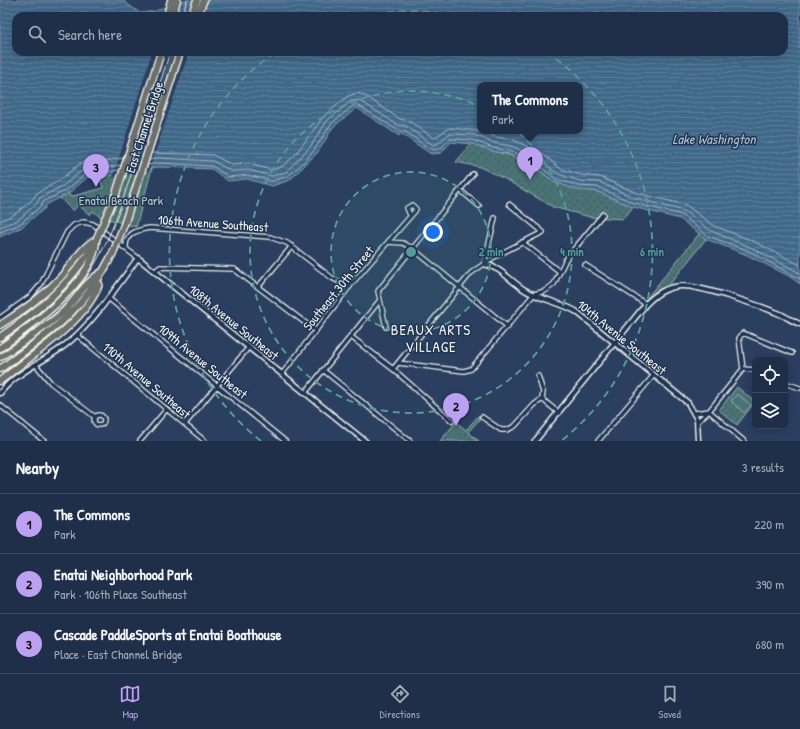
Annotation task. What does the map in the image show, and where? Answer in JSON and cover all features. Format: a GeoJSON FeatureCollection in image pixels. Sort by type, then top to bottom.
{"type":"FeatureCollection","features":[{"type":"Feature","properties":{"kind":"highway"},"geometry":{"type":"LineString","coordinates":[[168,12],[171,0]]}},
{"type":"Feature","properties":{"kind":"highway"},"geometry":{"type":"LineString","coordinates":[[173,12],[177,0]]}},
{"type":"Feature","properties":{"kind":"highway"},"geometry":{"type":"LineString","coordinates":[[192,12],[197,0]]}},
{"type":"Feature","properties":{"kind":"highway"},"geometry":{"type":"LineString","coordinates":[[199,12],[204,0]]}},
{"type":"Feature","properties":{"kind":"highway","name":"East Channel Bridge"},"geometry":{"type":"LineString","coordinates":[[95,243],[116,194],[159,56]]}},
{"type":"Feature","properties":{"kind":"highway","name":"East Channel Bridge"},"geometry":{"type":"LineString","coordinates":[[103,272],[119,238],[180,56]]}},
{"type":"Feature","properties":{"kind":"highway"},"geometry":{"type":"LineString","coordinates":[[0,325],[26,308],[49,289],[95,243]]}},
{"type":"Feature","properties":{"kind":"highway"},"geometry":{"type":"LineString","coordinates":[[0,337],[36,312],[54,296],[82,264],[95,243]]}},
{"type":"Feature","properties":{"kind":"highway"},"geometry":{"type":"LineString","coordinates":[[0,348],[36,322],[60,300],[86,267],[95,243]]}},
{"type":"Feature","properties":{"kind":"highway"},"geometry":{"type":"LineString","coordinates":[[0,357],[58,316],[75,300],[93,278],[103,272]]}},
{"type":"Feature","properties":{"kind":"highway"},"geometry":{"type":"LineString","coordinates":[[0,369],[41,339],[65,319],[84,300],[103,272]]}},
{"type":"Feature","properties":{"kind":"highway"},"geometry":{"type":"LineString","coordinates":[[0,382],[71,323],[96,291],[103,272]]}},
{"type":"Feature","properties":{"kind":"street"},"geometry":{"type":"LineString","coordinates":[[386,327],[378,291],[473,174]]}},
{"type":"Feature","properties":{"kind":"street"},"geometry":{"type":"LineString","coordinates":[[460,190],[479,206]]}},
{"type":"Feature","properties":{"kind":"street"},"geometry":{"type":"LineString","coordinates":[[393,370],[459,286],[472,273],[484,264],[522,242],[544,232],[509,204]]}},
{"type":"Feature","properties":{"kind":"street"},"geometry":{"type":"LineString","coordinates":[[398,363],[466,372],[471,369],[508,327],[534,294],[545,291],[554,284],[569,254],[603,214]]}},
{"type":"Feature","properties":{"kind":"street","name":"Southeast 30th Street"},"geometry":{"type":"LineString","coordinates":[[282,374],[354,281],[410,215]]}},
{"type":"Feature","properties":{"kind":"street"},"geometry":{"type":"LineString","coordinates":[[484,264],[495,218]]}},
{"type":"Feature","properties":{"kind":"street","name":"108th Avenue Southeast"},"geometry":{"type":"LineString","coordinates":[[0,318],[31,296],[38,288],[69,228],[78,223],[88,222],[98,226],[155,271],[362,440]]}},
{"type":"Feature","properties":{"kind":"street","name":"106th Avenue Southeast"},"geometry":{"type":"LineString","coordinates":[[126,248],[126,242],[131,234],[140,229],[150,228],[270,237],[283,241],[292,246],[324,272],[350,287]]}},
{"type":"Feature","properties":{"kind":"street"},"geometry":{"type":"LineString","coordinates":[[388,242],[403,243],[412,248],[508,327]]}},
{"type":"Feature","properties":{"kind":"street"},"geometry":{"type":"LineString","coordinates":[[522,242],[560,272]]}},
{"type":"Feature","properties":{"kind":"street"},"geometry":{"type":"LineString","coordinates":[[258,287],[292,246]]}},
{"type":"Feature","properties":{"kind":"street"},"geometry":{"type":"LineString","coordinates":[[0,393],[19,375],[36,365],[77,335],[108,298],[138,258]]}},
{"type":"Feature","properties":{"kind":"street","name":"104th Avenue Southeast"},"geometry":{"type":"LineString","coordinates":[[484,264],[494,267],[522,288],[572,309],[688,403],[698,422],[698,441]]}},
{"type":"Feature","properties":{"kind":"street"},"geometry":{"type":"LineString","coordinates":[[585,265],[646,304]]}},
{"type":"Feature","properties":{"kind":"street"},"geometry":{"type":"LineString","coordinates":[[155,271],[160,267],[234,269],[316,331]]}},
{"type":"Feature","properties":{"kind":"street"},"geometry":{"type":"LineString","coordinates":[[343,284],[354,281]]}},
{"type":"Feature","properties":{"kind":"street"},"geometry":{"type":"LineString","coordinates":[[535,441],[646,304],[658,294],[673,288],[688,286],[776,312],[800,324]]}},
{"type":"Feature","properties":{"kind":"street","name":"109th Avenue Southeast"},"geometry":{"type":"LineString","coordinates":[[108,298],[285,441]]}},
{"type":"Feature","properties":{"kind":"street"},"geometry":{"type":"LineString","coordinates":[[305,393],[380,300]]}},
{"type":"Feature","properties":{"kind":"street"},"geometry":{"type":"LineString","coordinates":[[698,422],[709,411],[743,369],[738,338],[743,333],[792,353]]}},
{"type":"Feature","properties":{"kind":"street","name":"110th Avenue Southeast"},"geometry":{"type":"LineString","coordinates":[[77,335],[203,440]]}},
{"type":"Feature","properties":{"kind":"street"},"geometry":{"type":"LineString","coordinates":[[350,336],[393,370],[452,421]]}},
{"type":"Feature","properties":{"kind":"street"},"geometry":{"type":"LineString","coordinates":[[185,424],[249,347]]}},
{"type":"Feature","properties":{"kind":"street"},"geometry":{"type":"LineString","coordinates":[[36,365],[45,378],[95,417]]}},
{"type":"Feature","properties":{"kind":"street"},"geometry":{"type":"LineString","coordinates":[[743,369],[752,370]]}},
{"type":"Feature","properties":{"kind":"street"},"geometry":{"type":"LineString","coordinates":[[323,370],[410,441]]}},
{"type":"Feature","properties":{"kind":"street"},"geometry":{"type":"LineString","coordinates":[[598,441],[654,375]]}},
{"type":"Feature","properties":{"kind":"street"},"geometry":{"type":"LineString","coordinates":[[482,417],[498,429],[507,430],[515,426],[534,405],[542,399],[543,392],[538,376]]}},
{"type":"Feature","properties":{"kind":"street"},"geometry":{"type":"LineString","coordinates":[[788,384],[800,388]]}},
{"type":"Feature","properties":{"kind":"street"},"geometry":{"type":"LineString","coordinates":[[542,399],[559,413]]}},
{"type":"Feature","properties":{"kind":"street"},"geometry":{"type":"LineString","coordinates":[[0,406],[44,441]]}},
{"type":"Feature","properties":{"kind":"street"},"geometry":{"type":"LineString","coordinates":[[140,441],[166,410]]}},
{"type":"Feature","properties":{"kind":"street"},"geometry":{"type":"LineString","coordinates":[[695,414],[709,411]]}},
{"type":"Feature","properties":{"kind":"street"},"geometry":{"type":"LineString","coordinates":[[709,411],[744,441]]}},
{"type":"Feature","properties":{"kind":"green space"},"geometry":{"type":"Polygon","coordinates":[[[472,143],[492,151],[509,155],[533,166],[554,182],[578,190],[596,191],[633,207],[623,219],[590,217],[553,207],[505,179],[480,167],[456,162],[472,143]]]}},
{"type":"Feature","properties":{"kind":"green space","name":"Enatai Beach Park"},"geometry":{"type":"Polygon","coordinates":[[[152,168],[136,227],[99,216],[93,211],[90,215],[78,205],[73,211],[60,198],[69,193],[70,197],[103,188],[100,177],[152,168]]]}},
{"type":"Feature","properties":{"kind":"green space"},"geometry":{"type":"Polygon","coordinates":[[[699,234],[706,239],[665,290],[647,301],[645,300],[699,234]]]}},
{"type":"Feature","properties":{"kind":"green space"},"geometry":{"type":"Polygon","coordinates":[[[737,387],[752,400],[752,406],[737,425],[719,410],[737,387]]]}},
{"type":"Feature","properties":{"kind":"green space"},"geometry":{"type":"Polygon","coordinates":[[[737,394],[751,405],[744,413],[731,401],[737,394]]]}},
{"type":"Feature","properties":{"kind":"green space"},"geometry":{"type":"Polygon","coordinates":[[[479,415],[479,420],[468,432],[479,441],[440,441],[456,422],[466,430],[479,415]]]}},
{"type":"Feature","properties":{"kind":"water","name":"Lake Washington"},"geometry":{"type":"Polygon","coordinates":[[[0,0],[122,0],[139,12],[12,12],[12,56],[788,56],[788,12],[148,12],[156,11],[179,0],[800,0],[800,284],[789,276],[747,255],[706,239],[680,219],[633,207],[596,191],[578,190],[554,182],[534,166],[509,154],[492,151],[472,144],[451,142],[441,153],[431,154],[400,133],[399,136],[357,108],[333,127],[318,152],[290,180],[272,186],[247,179],[228,181],[212,169],[158,167],[100,177],[89,176],[69,193],[46,205],[45,208],[22,227],[0,237],[0,0]]]}},
{"type":"Feature","properties":{"kind":"pier"},"geometry":{"type":"Polygon","coordinates":[[[151,56],[171,56],[133,174],[113,177],[151,56]]]}},
{"type":"Feature","properties":{"kind":"pier"},"geometry":{"type":"Polygon","coordinates":[[[173,56],[188,56],[149,171],[133,174],[173,56]]]}},
{"type":"Feature","properties":{"kind":"tram line"},"geometry":{"type":"LineString","coordinates":[[183,12],[187,0]]}},
{"type":"Feature","properties":{"kind":"tram line"},"geometry":{"type":"LineString","coordinates":[[0,354],[38,327],[65,304],[85,280],[94,265],[111,232],[169,56]]}},
{"type":"Feature","properties":{"kind":"place","name":"The Commons"},"geometry":{"type":"Point","coordinates":[530,180]}},
{"type":"Feature","properties":{"kind":"place","name":"Cascade PaddleSports at Enatai Boathouse"},"geometry":{"type":"Point","coordinates":[96,187]}},
{"type":"Feature","properties":{"kind":"place","name":"Enatai Neighborhood Park"},"geometry":{"type":"Point","coordinates":[456,426]}},
{"type":"Feature","properties":{"kind":"district","name":"BEAUX ARTS VILLAGE"},"geometry":{"type":"Point","coordinates":[431,338]}}]}
